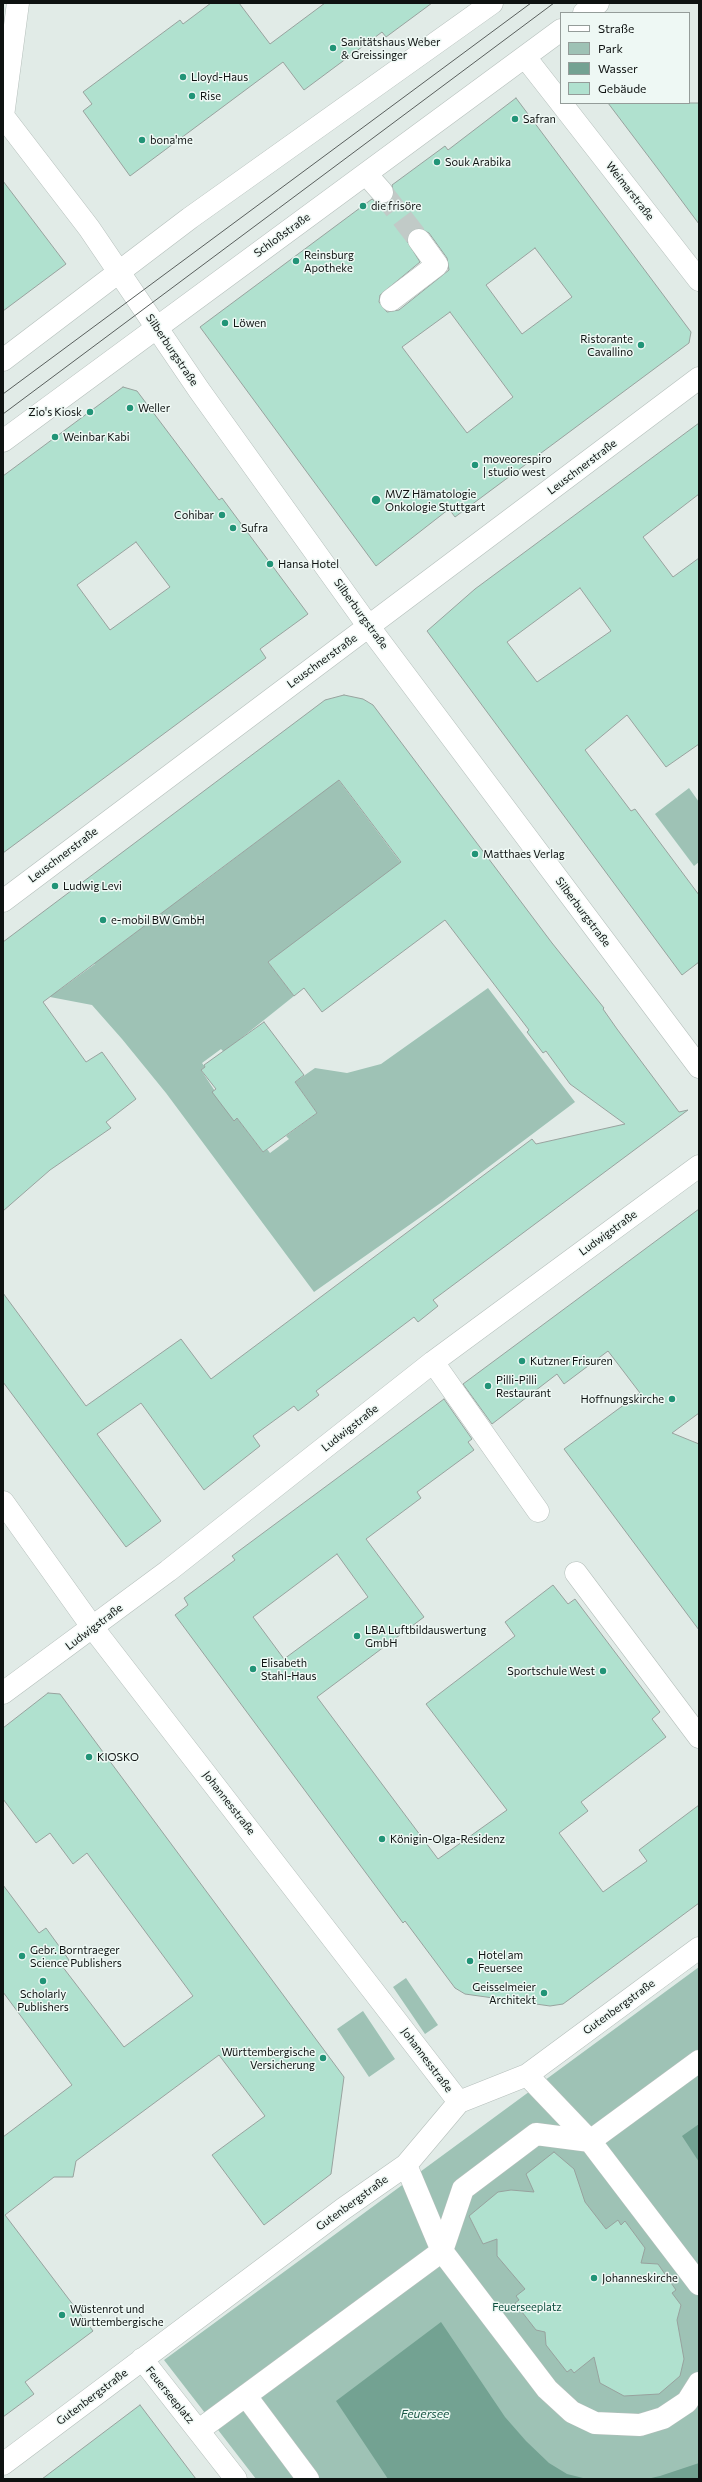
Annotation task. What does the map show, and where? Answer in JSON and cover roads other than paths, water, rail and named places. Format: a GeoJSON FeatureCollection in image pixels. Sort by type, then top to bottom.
{"type":"FeatureCollection","features":[{"type":"Feature","properties":{"kind":"street"},"geometry":{"type":"LineString","coordinates":[[3,9],[16,3]]}},
{"type":"Feature","properties":{"kind":"street"},"geometry":{"type":"LineString","coordinates":[[3,116],[16,3]]}},
{"type":"Feature","properties":{"kind":"street"},"geometry":{"type":"LineString","coordinates":[[3,360],[190,218],[492,3]]}},
{"type":"Feature","properties":{"kind":"street"},"geometry":{"type":"LineString","coordinates":[[585,12],[598,3]]}},
{"type":"Feature","properties":{"kind":"street","name":"Schloßstraße"},"geometry":{"type":"LineString","coordinates":[[3,441],[560,31]]}},
{"type":"Feature","properties":{"kind":"street","name":"Weimarstraße"},"geometry":{"type":"LineString","coordinates":[[525,57],[560,102]]}},
{"type":"Feature","properties":{"kind":"street","name":"Weimarstraße"},"geometry":{"type":"LineString","coordinates":[[562,104],[699,280]]}},
{"type":"Feature","properties":{"kind":"street","name":"Silberburgstraße"},"geometry":{"type":"LineString","coordinates":[[3,116],[120,272],[199,390],[369,627],[699,1067]]}},
{"type":"Feature","properties":{"kind":"street"},"geometry":{"type":"LineString","coordinates":[[366,174],[382,192]]}},
{"type":"Feature","properties":{"kind":"street"},"geometry":{"type":"LineString","coordinates":[[391,300],[437,265],[419,240]]}},
{"type":"Feature","properties":{"kind":"street","name":"Leuschnerstraße"},"geometry":{"type":"LineString","coordinates":[[3,901],[699,378]]}},
{"type":"Feature","properties":{"kind":"street","name":"Ludwigstraße"},"geometry":{"type":"LineString","coordinates":[[3,1694],[93,1628],[433,1362],[699,1166]]}},
{"type":"Feature","properties":{"kind":"street"},"geometry":{"type":"LineString","coordinates":[[433,1362],[538,1511]]}},
{"type":"Feature","properties":{"kind":"street","name":"Johannesstraße"},"geometry":{"type":"LineString","coordinates":[[3,1502],[93,1628],[459,2102]]}},
{"type":"Feature","properties":{"kind":"street"},"geometry":{"type":"LineString","coordinates":[[576,1573],[699,1737]]}},
{"type":"Feature","properties":{"kind":"street","name":"Gutenbergstraße"},"geometry":{"type":"LineString","coordinates":[[3,2464],[142,2359],[406,2165],[459,2102],[527,2075],[699,1948]]}},
{"type":"Feature","properties":{"kind":"street"},"geometry":{"type":"LineString","coordinates":[[442,2251],[463,2188],[536,2134],[590,2141],[699,2061]]}},
{"type":"Feature","properties":{"kind":"street"},"geometry":{"type":"LineString","coordinates":[[527,2075],[590,2141],[699,2284]]}},
{"type":"Feature","properties":{"kind":"street"},"geometry":{"type":"LineString","coordinates":[[406,2165],[442,2251],[547,2388],[572,2412],[595,2423],[640,2426],[663,2418],[687,2402],[699,2383]]}},
{"type":"Feature","properties":{"kind":"street","name":"Feuerseeplatz"},"geometry":{"type":"LineString","coordinates":[[199,2430],[442,2251]]}},
{"type":"Feature","properties":{"kind":"street","name":"Feuerseeplatz"},"geometry":{"type":"LineString","coordinates":[[142,2359],[236,2479]]}},
{"type":"Feature","properties":{"kind":"street"},"geometry":{"type":"LineString","coordinates":[[246,2396],[308,2479]]}},
{"type":"Feature","properties":{"kind":"water"},"geometry":{"type":"Polygon","coordinates":[[[699,2124],[699,2162],[682,2136],[699,2124]]]}},
{"type":"Feature","properties":{"kind":"water","name":"Feuersee"},"geometry":{"type":"Polygon","coordinates":[[[441,2322],[505,2417],[526,2441],[549,2463],[567,2474],[587,2479],[388,2479],[336,2401],[441,2322]]]}},
{"type":"Feature","properties":{"kind":"water"},"geometry":{"type":"Polygon","coordinates":[[[699,2463],[699,2479],[647,2479],[660,2476],[699,2463]]]}},
{"type":"Feature","properties":{"kind":"tunnel"},"geometry":{"type":"LineString","coordinates":[[382,192],[419,240]]}},
{"type":"Feature","properties":{"kind":"tram line"},"geometry":{"type":"LineString","coordinates":[[3,394],[531,3]]}},
{"type":"Feature","properties":{"kind":"tram line"},"geometry":{"type":"LineString","coordinates":[[3,414],[554,3]]}},
{"type":"Feature","properties":{"kind":"place","name":"Sanitätshaus Weber & Greissinger"},"geometry":{"type":"Point","coordinates":[333,48]}},
{"type":"Feature","properties":{"kind":"place","name":"Lloyd-Haus"},"geometry":{"type":"Point","coordinates":[183,77]}},
{"type":"Feature","properties":{"kind":"place","name":"Rise"},"geometry":{"type":"Point","coordinates":[192,96]}},
{"type":"Feature","properties":{"kind":"place","name":"Safran"},"geometry":{"type":"Point","coordinates":[515,119]}},
{"type":"Feature","properties":{"kind":"place","name":"bona'me"},"geometry":{"type":"Point","coordinates":[142,140]}},
{"type":"Feature","properties":{"kind":"place","name":"Souk Arabika"},"geometry":{"type":"Point","coordinates":[437,162]}},
{"type":"Feature","properties":{"kind":"place","name":"die frisöre"},"geometry":{"type":"Point","coordinates":[363,206]}},
{"type":"Feature","properties":{"kind":"place","name":"Reinsburg Apotheke"},"geometry":{"type":"Point","coordinates":[296,261]}},
{"type":"Feature","properties":{"kind":"place","name":"Löwen"},"geometry":{"type":"Point","coordinates":[225,323]}},
{"type":"Feature","properties":{"kind":"place","name":"Ristorante Cavallino"},"geometry":{"type":"Point","coordinates":[641,345]}},
{"type":"Feature","properties":{"kind":"place","name":"Weller"},"geometry":{"type":"Point","coordinates":[130,408]}},
{"type":"Feature","properties":{"kind":"place","name":"Zio's Kiosk"},"geometry":{"type":"Point","coordinates":[90,412]}},
{"type":"Feature","properties":{"kind":"place","name":"Weinbar Kabi"},"geometry":{"type":"Point","coordinates":[55,437]}},
{"type":"Feature","properties":{"kind":"place","name":"moveorespiro | studio west"},"geometry":{"type":"Point","coordinates":[475,465]}},
{"type":"Feature","properties":{"kind":"place","name":"MVZ Hämatologie Onkologie Stuttgart"},"geometry":{"type":"Point","coordinates":[376,500]}},
{"type":"Feature","properties":{"kind":"place","name":"Cohibar"},"geometry":{"type":"Point","coordinates":[222,515]}},
{"type":"Feature","properties":{"kind":"place","name":"Sufra"},"geometry":{"type":"Point","coordinates":[233,528]}},
{"type":"Feature","properties":{"kind":"place","name":"Hansa Hotel"},"geometry":{"type":"Point","coordinates":[270,564]}},
{"type":"Feature","properties":{"kind":"place","name":"Matthaes Verlag"},"geometry":{"type":"Point","coordinates":[475,854]}},
{"type":"Feature","properties":{"kind":"place","name":"Ludwig Levi"},"geometry":{"type":"Point","coordinates":[55,886]}},
{"type":"Feature","properties":{"kind":"place","name":"e-mobil BW GmbH"},"geometry":{"type":"Point","coordinates":[103,920]}},
{"type":"Feature","properties":{"kind":"place","name":"Kutzner Frisuren"},"geometry":{"type":"Point","coordinates":[522,1361]}},
{"type":"Feature","properties":{"kind":"place","name":"Pilli-Pilli Restaurant"},"geometry":{"type":"Point","coordinates":[488,1386]}},
{"type":"Feature","properties":{"kind":"place","name":"Hoffnungskirche"},"geometry":{"type":"Point","coordinates":[672,1399]}},
{"type":"Feature","properties":{"kind":"place","name":"LBA Luftbildauswertung GmbH"},"geometry":{"type":"Point","coordinates":[357,1636]}},
{"type":"Feature","properties":{"kind":"place","name":"Elisabeth Stahl-Haus"},"geometry":{"type":"Point","coordinates":[253,1669]}},
{"type":"Feature","properties":{"kind":"place","name":"Sportschule West"},"geometry":{"type":"Point","coordinates":[603,1671]}},
{"type":"Feature","properties":{"kind":"place","name":"KIOSKO"},"geometry":{"type":"Point","coordinates":[89,1757]}},
{"type":"Feature","properties":{"kind":"place","name":"Königin-Olga-Residenz"},"geometry":{"type":"Point","coordinates":[382,1839]}},
{"type":"Feature","properties":{"kind":"place","name":"Gebr. Borntraeger Science Publishers"},"geometry":{"type":"Point","coordinates":[22,1956]}},
{"type":"Feature","properties":{"kind":"place","name":"Hotel am Feuersee"},"geometry":{"type":"Point","coordinates":[470,1961]}},
{"type":"Feature","properties":{"kind":"place","name":"Scholarly Publishers"},"geometry":{"type":"Point","coordinates":[43,1981]}},
{"type":"Feature","properties":{"kind":"place","name":"Geisselmeier Architekt"},"geometry":{"type":"Point","coordinates":[544,1993]}},
{"type":"Feature","properties":{"kind":"place","name":"Württembergische Versicherung"},"geometry":{"type":"Point","coordinates":[323,2058]}},
{"type":"Feature","properties":{"kind":"place","name":"Johanneskirche"},"geometry":{"type":"Point","coordinates":[594,2278]}},
{"type":"Feature","properties":{"kind":"place","name":"Wüstenrot und Württembergische"},"geometry":{"type":"Point","coordinates":[62,2315]}}]}
